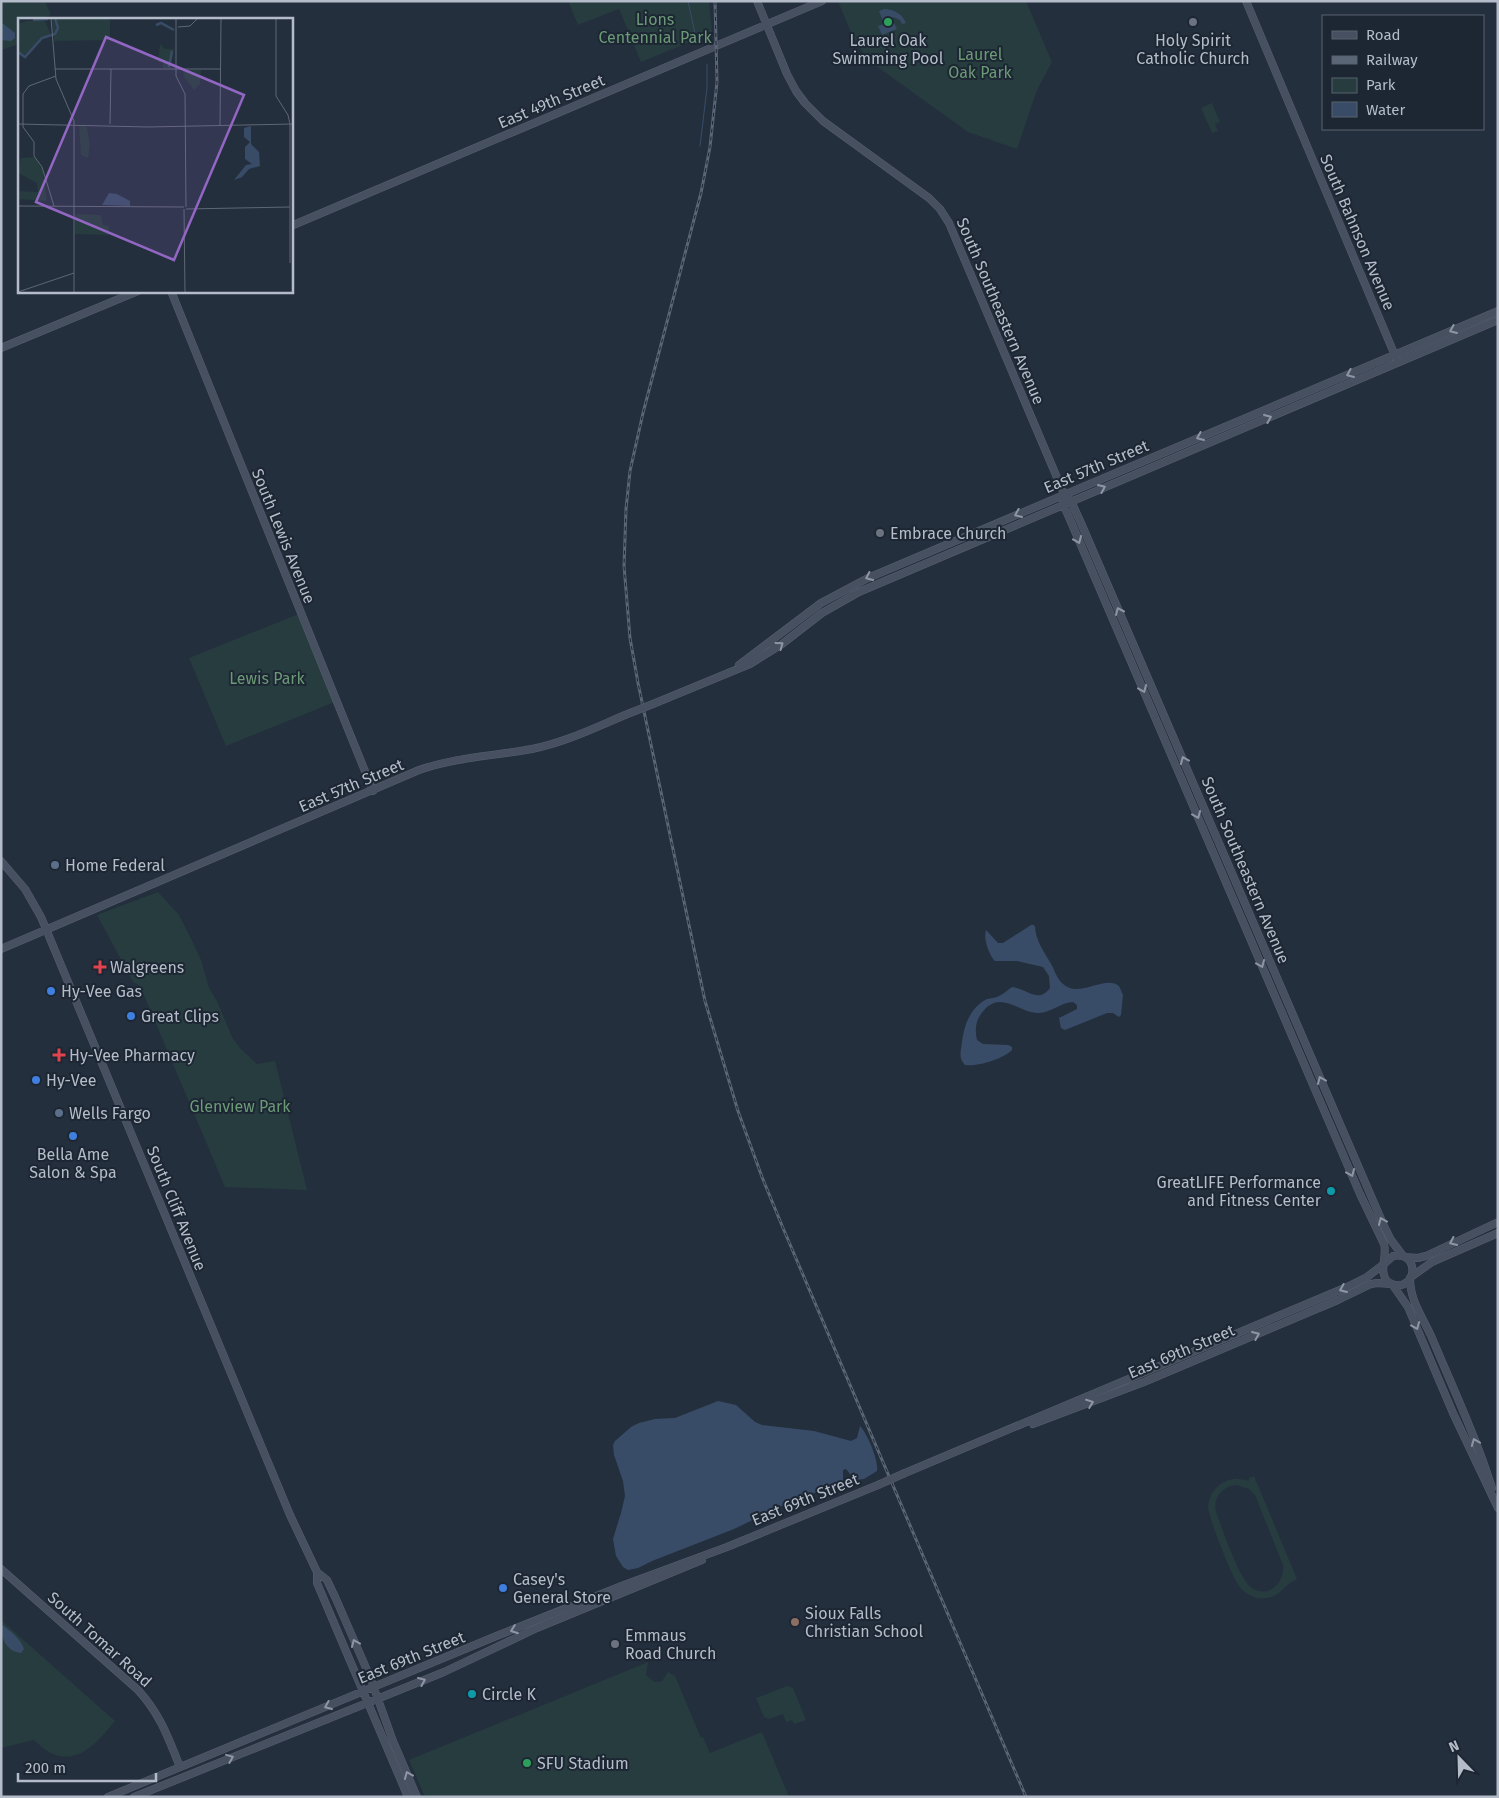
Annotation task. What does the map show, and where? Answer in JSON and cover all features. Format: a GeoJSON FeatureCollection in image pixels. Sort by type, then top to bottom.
{"type":"FeatureCollection","features":[{"type":"Feature","properties":{"kind":"main road","name":"South Southeastern Avenue"},"geometry":{"type":"LineString","coordinates":[[757,1],[793,85],[810,109],[830,126],[929,198],[946,218],[1064,494],[1071,501],[1384,1226],[1391,1240],[1404,1257]]}},
{"type":"Feature","properties":{"kind":"main road","name":"East 49th Street"},"geometry":{"type":"LineString","coordinates":[[292,226],[822,1]]}},
{"type":"Feature","properties":{"kind":"main road","name":"South Bahnson Avenue"},"geometry":{"type":"LineString","coordinates":[[1246,1],[1398,363]]}},
{"type":"Feature","properties":{"kind":"main road"},"geometry":{"type":"LineString","coordinates":[[1,348],[136,292]]}},
{"type":"Feature","properties":{"kind":"main road","name":"South Lewis Avenue"},"geometry":{"type":"LineString","coordinates":[[171,292],[373,791]]}},
{"type":"Feature","properties":{"kind":"main road","name":"East 57th Street"},"geometry":{"type":"LineString","coordinates":[[721,675],[750,657],[833,595],[868,578],[1498,311]]}},
{"type":"Feature","properties":{"kind":"main road","name":"East 57th Street"},"geometry":{"type":"LineString","coordinates":[[1,949],[434,765],[472,756],[533,748],[559,742],[653,704],[759,658],[834,605],[889,579],[1498,320]]}},
{"type":"Feature","properties":{"kind":"main road","name":"South Southeastern Avenue"},"geometry":{"type":"LineString","coordinates":[[1064,494],[1064,504],[1347,1164],[1384,1244],[1384,1263]]}},
{"type":"Feature","properties":{"kind":"main road"},"geometry":{"type":"LineString","coordinates":[[889,579],[913,564],[936,553],[940,546]]}},
{"type":"Feature","properties":{"kind":"main road","name":"South Cliff Avenue"},"geometry":{"type":"LineString","coordinates":[[1,861],[30,897],[47,930],[290,1515],[317,1572],[317,1583],[408,1797]]}},
{"type":"Feature","properties":{"kind":"main road"},"geometry":{"type":"LineString","coordinates":[[1498,1222],[1426,1256],[1418,1258],[1393,1256],[1384,1263],[1383,1270],[1384,1276],[1408,1307],[1459,1426],[1498,1506]]}},
{"type":"Feature","properties":{"kind":"main road"},"geometry":{"type":"LineString","coordinates":[[1480,1240],[1498,1228]]}},
{"type":"Feature","properties":{"kind":"main road"},"geometry":{"type":"LineString","coordinates":[[1392,1284],[1402,1284],[1432,1262],[1498,1233]]}},
{"type":"Feature","properties":{"kind":"main road"},"geometry":{"type":"LineString","coordinates":[[1404,1257],[1411,1264],[1411,1296],[1426,1325],[1471,1432],[1498,1506]]}},
{"type":"Feature","properties":{"kind":"main road","name":"East 69th Street"},"geometry":{"type":"LineString","coordinates":[[108,1797],[624,1585],[726,1547],[978,1443],[1064,1405],[1354,1284],[1367,1277],[1384,1263]]}},
{"type":"Feature","properties":{"kind":"main road","name":"East 69th Street"},"geometry":{"type":"LineString","coordinates":[[978,1443],[1132,1387],[1338,1300],[1371,1284],[1377,1282],[1392,1284]]}},
{"type":"Feature","properties":{"kind":"main road","name":"East 69th Street"},"geometry":{"type":"LineString","coordinates":[[134,1797],[465,1663],[537,1628],[691,1566],[726,1547]]}},
{"type":"Feature","properties":{"kind":"main road","name":"South Tomar Road"},"geometry":{"type":"LineString","coordinates":[[1,1569],[138,1690],[150,1703],[158,1715],[180,1767]]}},
{"type":"Feature","properties":{"kind":"main road","name":"South Cliff Avenue"},"geometry":{"type":"LineString","coordinates":[[317,1572],[327,1580],[349,1629],[417,1797]]}},
{"type":"Feature","properties":{"kind":"green space"},"geometry":{"type":"Polygon","coordinates":[[[1,1],[45,1],[51,15],[43,18],[18,18],[18,44],[1,50],[1,1]]]}},
{"type":"Feature","properties":{"kind":"green space","name":"Lions Centennial Park"},"geometry":{"type":"Polygon","coordinates":[[[568,1],[709,1],[712,33],[641,62],[619,9],[578,25],[568,1]]]}},
{"type":"Feature","properties":{"kind":"green space","name":"Laurel Oak Park"},"geometry":{"type":"Polygon","coordinates":[[[838,1],[1026,1],[1052,62],[1037,90],[1017,149],[968,132],[872,63],[856,42],[838,1]]]}},
{"type":"Feature","properties":{"kind":"green space"},"geometry":{"type":"Polygon","coordinates":[[[1212,103],[1220,122],[1215,124],[1218,131],[1212,133],[1201,108],[1212,103]]]}},
{"type":"Feature","properties":{"kind":"green space","name":"Lewis Park"},"geometry":{"type":"Polygon","coordinates":[[[301,613],[337,701],[226,746],[189,658],[301,613]]]}},
{"type":"Feature","properties":{"kind":"green space","name":"Glenview Park"},"geometry":{"type":"Polygon","coordinates":[[[158,892],[179,915],[201,960],[209,988],[217,1001],[233,1039],[257,1064],[275,1061],[307,1190],[225,1187],[140,986],[133,982],[97,915],[158,892]]]}},
{"type":"Feature","properties":{"kind":"green space"},"geometry":{"type":"Polygon","coordinates":[[[1254,1476],[1297,1579],[1279,1593],[1266,1598],[1251,1596],[1239,1586],[1221,1548],[1208,1507],[1212,1493],[1222,1483],[1234,1479],[1249,1481],[1249,1478],[1254,1476]],[[1237,1485],[1223,1490],[1217,1498],[1216,1512],[1232,1553],[1247,1583],[1258,1591],[1270,1590],[1279,1583],[1283,1565],[1255,1495],[1249,1489],[1237,1485]]]}},
{"type":"Feature","properties":{"kind":"green space"},"geometry":{"type":"Polygon","coordinates":[[[1,1620],[115,1721],[96,1742],[81,1753],[72,1756],[53,1754],[34,1740],[1,1748],[1,1620]]]}},
{"type":"Feature","properties":{"kind":"green space"},"geometry":{"type":"Polygon","coordinates":[[[648,1662],[646,1675],[654,1682],[662,1681],[668,1672],[675,1676],[701,1738],[703,1737],[710,1753],[762,1732],[789,1797],[425,1797],[409,1760],[648,1662]]]}},
{"type":"Feature","properties":{"kind":"green space"},"geometry":{"type":"Polygon","coordinates":[[[787,1686],[793,1688],[806,1720],[794,1724],[792,1720],[786,1722],[783,1714],[769,1719],[764,1717],[756,1698],[787,1686]]]}},
{"type":"Feature","properties":{"kind":"water","name":"Laurel Oak Swimming Pool"},"geometry":{"type":"Polygon","coordinates":[[[884,9],[897,13],[906,23],[902,24],[900,20],[893,17],[891,21],[897,29],[882,35],[878,26],[884,24],[879,11],[884,9]]]}},
{"type":"Feature","properties":{"kind":"water"},"geometry":{"type":"Polygon","coordinates":[[[1,22],[15,33],[15,38],[11,41],[1,40],[1,22]]]}},
{"type":"Feature","properties":{"kind":"water"},"geometry":{"type":"Polygon","coordinates":[[[1031,925],[1034,925],[1038,941],[1058,978],[1068,987],[1075,989],[1106,983],[1113,983],[1119,986],[1123,995],[1121,1015],[1119,1017],[1113,1013],[1107,1013],[1065,1030],[1061,1028],[1059,1018],[1077,1009],[1077,1005],[1073,1002],[1042,1013],[1030,1012],[1009,1003],[995,1003],[988,1006],[979,1017],[976,1027],[977,1040],[983,1044],[1008,1045],[1012,1047],[1012,1050],[990,1062],[965,1065],[961,1060],[960,1054],[963,1036],[966,1023],[976,1007],[987,999],[1001,995],[1012,987],[1037,995],[1046,993],[1050,988],[1049,976],[1043,967],[1017,961],[995,961],[987,946],[986,930],[998,943],[1003,943],[1031,925]]]}},
{"type":"Feature","properties":{"kind":"water"},"geometry":{"type":"Polygon","coordinates":[[[718,1401],[736,1405],[755,1422],[762,1425],[814,1431],[851,1441],[857,1438],[860,1426],[872,1447],[877,1471],[864,1479],[855,1480],[846,1469],[843,1470],[843,1482],[839,1484],[792,1501],[734,1529],[638,1568],[628,1570],[623,1567],[616,1556],[613,1539],[625,1496],[623,1481],[614,1455],[613,1445],[615,1441],[631,1427],[639,1423],[655,1419],[675,1418],[718,1401]]]}},
{"type":"Feature","properties":{"kind":"water"},"geometry":{"type":"Polygon","coordinates":[[[1,1624],[20,1641],[24,1649],[21,1653],[11,1649],[5,1643],[1,1624]]]}},
{"type":"Feature","properties":{"kind":"waterway"},"geometry":{"type":"LineString","coordinates":[[688,1],[696,38]]}},
{"type":"Feature","properties":{"kind":"waterway"},"geometry":{"type":"LineString","coordinates":[[700,146],[707,88],[707,64]]}},
{"type":"Feature","properties":{"kind":"railway"},"geometry":{"type":"LineString","coordinates":[[715,1],[717,82],[710,147],[701,193],[643,413],[630,471],[626,509],[624,566],[630,638],[705,1001],[738,1111],[783,1228],[1026,1797]]}},
{"type":"Feature","properties":{"kind":"place","name":"Laurel Oak Swimming Pool"},"geometry":{"type":"Point","coordinates":[888,22]}},
{"type":"Feature","properties":{"kind":"place","name":"Holy Spirit Catholic Church"},"geometry":{"type":"Point","coordinates":[1193,22]}},
{"type":"Feature","properties":{"kind":"place","name":"Embrace Church"},"geometry":{"type":"Point","coordinates":[880,533]}},
{"type":"Feature","properties":{"kind":"place","name":"Home Federal"},"geometry":{"type":"Point","coordinates":[55,865]}},
{"type":"Feature","properties":{"kind":"place","name":"Walgreens"},"geometry":{"type":"Point","coordinates":[100,967]}},
{"type":"Feature","properties":{"kind":"place","name":"Hy-Vee Gas"},"geometry":{"type":"Point","coordinates":[51,991]}},
{"type":"Feature","properties":{"kind":"place","name":"Great Clips"},"geometry":{"type":"Point","coordinates":[131,1016]}},
{"type":"Feature","properties":{"kind":"place","name":"Hy-Vee Pharmacy"},"geometry":{"type":"Point","coordinates":[59,1055]}},
{"type":"Feature","properties":{"kind":"place","name":"Hy-Vee"},"geometry":{"type":"Point","coordinates":[36,1080]}},
{"type":"Feature","properties":{"kind":"place","name":"Wells Fargo"},"geometry":{"type":"Point","coordinates":[59,1113]}},
{"type":"Feature","properties":{"kind":"place","name":"Bella Ame Salon & Spa"},"geometry":{"type":"Point","coordinates":[73,1136]}},
{"type":"Feature","properties":{"kind":"place","name":"GreatLIFE Performance and Fitness Center"},"geometry":{"type":"Point","coordinates":[1331,1191]}},
{"type":"Feature","properties":{"kind":"place","name":"Casey's General Store"},"geometry":{"type":"Point","coordinates":[503,1588]}},
{"type":"Feature","properties":{"kind":"place","name":"Sioux Falls Christian School"},"geometry":{"type":"Point","coordinates":[795,1622]}},
{"type":"Feature","properties":{"kind":"place","name":"Emmaus Road Church"},"geometry":{"type":"Point","coordinates":[615,1644]}},
{"type":"Feature","properties":{"kind":"place","name":"Circle K"},"geometry":{"type":"Point","coordinates":[472,1694]}},
{"type":"Feature","properties":{"kind":"place","name":"SFU Stadium"},"geometry":{"type":"Point","coordinates":[527,1763]}}]}
